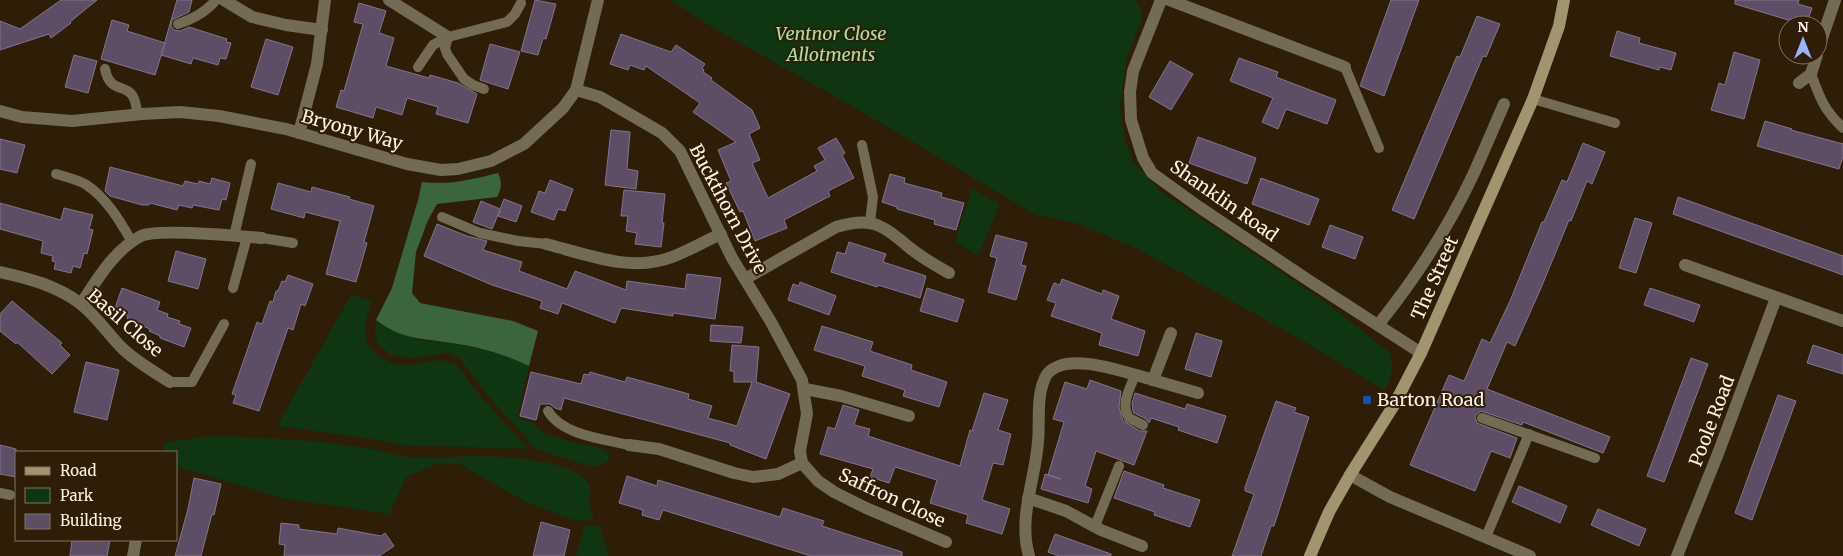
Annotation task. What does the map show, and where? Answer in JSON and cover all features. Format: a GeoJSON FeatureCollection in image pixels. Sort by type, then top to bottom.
{"type":"FeatureCollection","features":[{"type":"Feature","properties":{"kind":"street"},"geometry":{"type":"LineString","coordinates":[[224,0],[252,17],[286,25],[322,30]]}},
{"type":"Feature","properties":{"kind":"street"},"geometry":{"type":"LineString","coordinates":[[299,133],[311,93],[325,0]]}},
{"type":"Feature","properties":{"kind":"street"},"geometry":{"type":"LineString","coordinates":[[389,0],[448,37]]}},
{"type":"Feature","properties":{"kind":"street","name":"Bryony Way"},"geometry":{"type":"LineString","coordinates":[[0,111],[22,117],[72,121],[137,114],[180,112],[219,116],[299,133],[407,164],[441,170],[458,169],[491,162],[524,144],[563,108],[576,90],[598,0]]}},
{"type":"Feature","properties":{"kind":"street","name":"Shanklin Road"},"geometry":{"type":"LineString","coordinates":[[1161,0],[1136,62],[1130,92],[1131,120],[1143,158],[1152,172],[1192,202],[1421,354]]}},
{"type":"Feature","properties":{"kind":"street"},"geometry":{"type":"LineString","coordinates":[[1169,0],[1345,67]]}},
{"type":"Feature","properties":{"kind":"street","name":"The Street"},"geometry":{"type":"LineString","coordinates":[[1310,556],[1329,512],[1394,405],[1421,354],[1533,99],[1559,26],[1564,0]]}},
{"type":"Feature","properties":{"kind":"street"},"geometry":{"type":"LineString","coordinates":[[1828,21],[1835,0]]}},
{"type":"Feature","properties":{"kind":"street"},"geometry":{"type":"LineString","coordinates":[[1799,83],[1811,74],[1814,65]]}},
{"type":"Feature","properties":{"kind":"street","name":"Buckthorn Drive"},"geometry":{"type":"LineString","coordinates":[[576,90],[600,98],[662,133],[672,142],[684,160],[745,279],[794,363],[805,389],[807,414],[800,451],[802,463]]}},
{"type":"Feature","properties":{"kind":"street"},"geometry":{"type":"LineString","coordinates":[[1378,325],[1402,294],[1455,210],[1473,176],[1504,104]]}},
{"type":"Feature","properties":{"kind":"street"},"geometry":{"type":"LineString","coordinates":[[745,279],[836,228],[853,222],[870,222],[882,226],[926,260],[949,273]]}},
{"type":"Feature","properties":{"kind":"street"},"geometry":{"type":"LineString","coordinates":[[81,304],[106,267],[132,242],[143,235],[157,233],[262,238]]}},
{"type":"Feature","properties":{"kind":"street"},"geometry":{"type":"LineString","coordinates":[[546,244],[618,262],[634,263],[672,257],[721,234]]}},
{"type":"Feature","properties":{"kind":"street"},"geometry":{"type":"LineString","coordinates":[[1685,265],[1843,320]]}},
{"type":"Feature","properties":{"kind":"street","name":"Basil Close"},"geometry":{"type":"LineString","coordinates":[[0,272],[31,279],[81,304],[124,349],[143,365],[170,382]]}},
{"type":"Feature","properties":{"kind":"street","name":"Poole Road"},"geometry":{"type":"LineString","coordinates":[[1677,556],[1719,451],[1776,298]]}},
{"type":"Feature","properties":{"kind":"street"},"geometry":{"type":"LineString","coordinates":[[1153,380],[1171,333]]}},
{"type":"Feature","properties":{"kind":"street"},"geometry":{"type":"LineString","coordinates":[[1030,556],[1025,534],[1025,516],[1038,443],[1042,385],[1046,375],[1060,365],[1073,364],[1106,367],[1198,393]]}},
{"type":"Feature","properties":{"kind":"street"},"geometry":{"type":"LineString","coordinates":[[805,389],[842,396],[909,416]]}},
{"type":"Feature","properties":{"kind":"street"},"geometry":{"type":"LineString","coordinates":[[629,445],[659,449],[734,474],[753,478],[778,474],[802,463]]}},
{"type":"Feature","properties":{"kind":"street","name":"Saffron Close"},"geometry":{"type":"LineString","coordinates":[[802,463],[818,481],[834,492],[866,508],[946,542]]}},
{"type":"Feature","properties":{"kind":"street"},"geometry":{"type":"LineString","coordinates":[[1350,476],[1390,497],[1530,556]]}},
{"type":"Feature","properties":{"kind":"street"},"geometry":{"type":"LineString","coordinates":[[1028,498],[1066,511],[1142,546]]}},
{"type":"Feature","properties":{"kind":"street"},"geometry":{"type":"LineString","coordinates":[[133,556],[136,541]]}},
{"type":"Feature","properties":{"kind":"lane"},"geometry":{"type":"LineString","coordinates":[[178,24],[198,16],[216,0]]}},
{"type":"Feature","properties":{"kind":"lane"},"geometry":{"type":"LineString","coordinates":[[418,67],[433,44],[448,37],[507,22],[516,14],[521,3]]}},
{"type":"Feature","properties":{"kind":"lane"},"geometry":{"type":"LineString","coordinates":[[448,37],[445,48],[457,70],[468,83],[484,89]]}},
{"type":"Feature","properties":{"kind":"lane"},"geometry":{"type":"LineString","coordinates":[[1345,67],[1378,148]]}},
{"type":"Feature","properties":{"kind":"lane"},"geometry":{"type":"LineString","coordinates":[[105,69],[111,84],[130,91],[134,96],[137,102],[137,114]]}},
{"type":"Feature","properties":{"kind":"lane"},"geometry":{"type":"LineString","coordinates":[[1811,74],[1829,115],[1843,128]]}},
{"type":"Feature","properties":{"kind":"lane"},"geometry":{"type":"LineString","coordinates":[[1533,99],[1615,123]]}},
{"type":"Feature","properties":{"kind":"lane"},"geometry":{"type":"LineString","coordinates":[[862,145],[873,197],[870,222]]}},
{"type":"Feature","properties":{"kind":"lane"},"geometry":{"type":"LineString","coordinates":[[234,288],[251,164]]}},
{"type":"Feature","properties":{"kind":"lane"},"geometry":{"type":"LineString","coordinates":[[56,174],[76,180],[94,190],[115,215],[132,242]]}},
{"type":"Feature","properties":{"kind":"lane"},"geometry":{"type":"LineString","coordinates":[[442,218],[480,233],[546,244]]}},
{"type":"Feature","properties":{"kind":"lane"},"geometry":{"type":"LineString","coordinates":[[262,238],[293,243]]}},
{"type":"Feature","properties":{"kind":"lane"},"geometry":{"type":"LineString","coordinates":[[170,382],[192,382],[224,324]]}},
{"type":"Feature","properties":{"kind":"lane"},"geometry":{"type":"LineString","coordinates":[[1135,375],[1127,395],[1125,408],[1129,418],[1143,424]]}},
{"type":"Feature","properties":{"kind":"lane"},"geometry":{"type":"LineString","coordinates":[[548,411],[556,422],[582,434],[629,445]]}},
{"type":"Feature","properties":{"kind":"lane"},"geometry":{"type":"LineString","coordinates":[[1482,418],[1595,458]]}},
{"type":"Feature","properties":{"kind":"lane"},"geometry":{"type":"LineString","coordinates":[[1486,537],[1530,434]]}},
{"type":"Feature","properties":{"kind":"lane"},"geometry":{"type":"LineString","coordinates":[[1095,526],[1119,466]]}},
{"type":"Feature","properties":{"kind":"green space","name":"Ventnor Close Allotments"},"geometry":{"type":"Polygon","coordinates":[[[671,0],[1135,0],[1140,7],[1142,20],[1127,57],[1120,107],[1124,137],[1133,162],[1159,190],[1324,301],[1390,353],[1392,372],[1387,386],[1384,390],[1300,339],[1136,248],[1076,223],[1036,215],[854,107],[715,29],[671,0]]]}},
{"type":"Feature","properties":{"kind":"green space"},"geometry":{"type":"Polygon","coordinates":[[[498,173],[501,185],[497,197],[437,204],[428,220],[416,252],[412,293],[420,303],[513,321],[538,331],[529,366],[481,349],[403,335],[385,327],[376,320],[392,288],[422,182],[469,180],[498,173]]]}},
{"type":"Feature","properties":{"kind":"green space"},"geometry":{"type":"Polygon","coordinates":[[[972,189],[999,205],[978,256],[955,241],[972,189]]]}},
{"type":"Feature","properties":{"kind":"green space"},"geometry":{"type":"Polygon","coordinates":[[[351,295],[371,301],[365,324],[365,336],[372,350],[385,360],[400,365],[442,360],[453,363],[529,449],[402,445],[367,438],[277,426],[351,295]]]}},
{"type":"Feature","properties":{"kind":"green space"},"geometry":{"type":"Polygon","coordinates":[[[376,320],[384,326],[418,340],[453,343],[510,356],[529,366],[517,418],[531,422],[546,434],[575,443],[598,447],[610,454],[608,461],[604,464],[592,466],[536,449],[490,398],[460,359],[450,353],[410,358],[391,355],[378,344],[375,336],[376,320]]]}},
{"type":"Feature","properties":{"kind":"green space"},"geometry":{"type":"Polygon","coordinates":[[[210,436],[269,438],[327,443],[416,458],[488,456],[546,462],[573,471],[585,479],[590,486],[589,502],[594,519],[576,521],[528,503],[459,464],[436,464],[406,477],[389,514],[281,498],[178,467],[178,451],[165,451],[163,443],[210,436]]]}},
{"type":"Feature","properties":{"kind":"green space"},"geometry":{"type":"Polygon","coordinates":[[[599,525],[609,556],[576,556],[584,526],[599,525]]]}},
{"type":"Feature","properties":{"kind":"building"},"geometry":{"type":"Polygon","coordinates":[[[61,0],[97,0],[51,38],[49,34],[0,50],[0,21],[20,29],[61,0]]]}},
{"type":"Feature","properties":{"kind":"building"},"geometry":{"type":"Polygon","coordinates":[[[177,0],[192,0],[189,12],[172,20],[171,26],[174,30],[180,31],[189,27],[227,39],[226,42],[231,43],[226,59],[220,58],[218,65],[193,58],[191,64],[161,55],[177,0]]]}},
{"type":"Feature","properties":{"kind":"building"},"geometry":{"type":"Polygon","coordinates":[[[535,0],[556,4],[546,39],[543,38],[538,55],[521,51],[535,0]]]}},
{"type":"Feature","properties":{"kind":"building"},"geometry":{"type":"Polygon","coordinates":[[[1391,0],[1419,0],[1384,96],[1360,86],[1391,0]]]}},
{"type":"Feature","properties":{"kind":"building"},"geometry":{"type":"Polygon","coordinates":[[[1735,0],[1799,0],[1798,4],[1812,8],[1810,15],[1778,15],[1778,17],[1735,4],[1735,0]]]}},
{"type":"Feature","properties":{"kind":"building"},"geometry":{"type":"Polygon","coordinates":[[[359,3],[386,11],[379,33],[394,38],[386,66],[429,78],[430,75],[458,83],[477,94],[468,123],[436,114],[438,107],[407,98],[402,115],[376,107],[373,118],[336,107],[341,90],[344,91],[363,24],[354,22],[359,3]]]}},
{"type":"Feature","properties":{"kind":"building"},"geometry":{"type":"Polygon","coordinates":[[[1477,16],[1500,24],[1486,57],[1483,56],[1414,219],[1392,210],[1457,56],[1460,57],[1477,16]]]}},
{"type":"Feature","properties":{"kind":"building"},"geometry":{"type":"Polygon","coordinates":[[[112,20],[129,25],[127,31],[165,43],[155,75],[101,59],[112,20]]]}},
{"type":"Feature","properties":{"kind":"building"},"geometry":{"type":"Polygon","coordinates":[[[1617,31],[1640,38],[1639,43],[1676,53],[1671,70],[1660,67],[1659,70],[1610,56],[1617,31]]]}},
{"type":"Feature","properties":{"kind":"building"},"geometry":{"type":"Polygon","coordinates":[[[621,34],[671,52],[676,45],[705,64],[702,68],[703,72],[712,78],[711,80],[752,110],[760,128],[749,134],[760,160],[752,163],[768,198],[817,171],[814,166],[825,160],[818,148],[836,138],[845,153],[842,155],[854,178],[828,191],[830,196],[784,220],[787,228],[755,241],[743,211],[740,212],[726,183],[731,181],[718,150],[736,142],[693,112],[700,103],[646,66],[644,70],[630,65],[628,70],[610,64],[621,34]]]}},
{"type":"Feature","properties":{"kind":"building"},"geometry":{"type":"Polygon","coordinates":[[[266,39],[293,47],[278,95],[251,87],[266,39]]]}},
{"type":"Feature","properties":{"kind":"building"},"geometry":{"type":"Polygon","coordinates":[[[490,44],[520,52],[508,89],[480,80],[490,44]]]}},
{"type":"Feature","properties":{"kind":"building"},"geometry":{"type":"Polygon","coordinates":[[[1734,52],[1760,60],[1744,119],[1711,110],[1719,83],[1725,85],[1734,52]]]}},
{"type":"Feature","properties":{"kind":"building"},"geometry":{"type":"Polygon","coordinates":[[[74,55],[97,61],[88,93],[65,87],[74,55]]]}},
{"type":"Feature","properties":{"kind":"building"},"geometry":{"type":"Polygon","coordinates":[[[1239,58],[1278,72],[1276,77],[1336,100],[1327,124],[1286,109],[1278,129],[1262,122],[1273,98],[1230,81],[1239,58]]]}},
{"type":"Feature","properties":{"kind":"building"},"geometry":{"type":"Polygon","coordinates":[[[1170,61],[1193,74],[1171,110],[1149,97],[1170,61]]]}},
{"type":"Feature","properties":{"kind":"building"},"geometry":{"type":"Polygon","coordinates":[[[1765,121],[1843,144],[1843,156],[1839,169],[1757,146],[1765,121]]]}},
{"type":"Feature","properties":{"kind":"building"},"geometry":{"type":"Polygon","coordinates":[[[611,130],[630,132],[627,169],[638,171],[636,189],[605,185],[611,130]]]}},
{"type":"Feature","properties":{"kind":"building"},"geometry":{"type":"Polygon","coordinates":[[[1198,137],[1256,158],[1247,184],[1189,163],[1198,137]]]}},
{"type":"Feature","properties":{"kind":"building"},"geometry":{"type":"Polygon","coordinates":[[[0,139],[25,145],[17,173],[0,169],[0,139]]]}},
{"type":"Feature","properties":{"kind":"building"},"geometry":{"type":"Polygon","coordinates":[[[1583,143],[1605,152],[1592,184],[1587,181],[1515,346],[1507,342],[1487,389],[1610,437],[1603,453],[1523,422],[1522,425],[1481,411],[1475,416],[1477,423],[1517,438],[1510,458],[1491,451],[1475,491],[1410,465],[1449,375],[1464,381],[1482,339],[1490,343],[1510,301],[1542,222],[1544,222],[1562,180],[1567,182],[1583,143]]]}},
{"type":"Feature","properties":{"kind":"building"},"geometry":{"type":"Polygon","coordinates":[[[110,167],[183,186],[185,181],[198,184],[199,181],[210,184],[212,178],[230,183],[226,200],[222,199],[219,210],[193,205],[192,208],[179,205],[177,210],[150,203],[149,205],[142,205],[110,196],[105,191],[110,167]]]}},
{"type":"Feature","properties":{"kind":"building"},"geometry":{"type":"Polygon","coordinates":[[[890,174],[905,178],[904,183],[942,193],[941,197],[964,203],[956,230],[934,224],[935,220],[897,209],[897,207],[882,202],[890,174]]]}},
{"type":"Feature","properties":{"kind":"building"},"geometry":{"type":"Polygon","coordinates":[[[1261,178],[1319,199],[1309,225],[1252,204],[1261,178]]]}},
{"type":"Feature","properties":{"kind":"building"},"geometry":{"type":"Polygon","coordinates":[[[550,180],[573,189],[565,211],[558,209],[554,220],[531,212],[539,191],[545,193],[550,180]]]}},
{"type":"Feature","properties":{"kind":"building"},"geometry":{"type":"Polygon","coordinates":[[[278,183],[311,192],[312,187],[350,197],[349,199],[374,206],[364,242],[367,243],[356,282],[326,274],[340,221],[305,212],[304,218],[271,209],[278,183]]]}},
{"type":"Feature","properties":{"kind":"building"},"geometry":{"type":"Polygon","coordinates":[[[624,190],[665,194],[661,247],[635,244],[637,233],[626,231],[628,216],[621,216],[624,190]]]}},
{"type":"Feature","properties":{"kind":"building"},"geometry":{"type":"Polygon","coordinates":[[[1678,197],[1843,256],[1843,275],[1673,214],[1678,197]]]}},
{"type":"Feature","properties":{"kind":"building"},"geometry":{"type":"Polygon","coordinates":[[[504,199],[522,206],[516,222],[498,216],[500,210],[492,229],[473,222],[481,201],[500,209],[504,199]]]}},
{"type":"Feature","properties":{"kind":"building"},"geometry":{"type":"Polygon","coordinates":[[[0,203],[61,220],[64,208],[93,215],[89,229],[93,230],[87,254],[84,253],[80,268],[73,266],[71,273],[54,269],[56,262],[52,261],[53,256],[41,253],[43,241],[0,229],[0,203]]]}},
{"type":"Feature","properties":{"kind":"building"},"geometry":{"type":"Polygon","coordinates":[[[1635,218],[1652,223],[1636,273],[1619,268],[1635,218]]]}},
{"type":"Feature","properties":{"kind":"building"},"geometry":{"type":"Polygon","coordinates":[[[437,224],[467,236],[487,241],[483,250],[522,262],[519,271],[567,289],[575,271],[626,290],[627,281],[685,289],[687,274],[721,278],[715,319],[673,313],[673,316],[621,308],[615,323],[562,303],[558,314],[540,308],[542,301],[492,285],[424,256],[437,224]]]}},
{"type":"Feature","properties":{"kind":"building"},"geometry":{"type":"Polygon","coordinates":[[[1330,225],[1363,237],[1355,259],[1322,247],[1330,225]]]}},
{"type":"Feature","properties":{"kind":"building"},"geometry":{"type":"Polygon","coordinates":[[[996,235],[1027,243],[1021,265],[1026,266],[1016,300],[988,292],[997,258],[990,256],[996,235]]]}},
{"type":"Feature","properties":{"kind":"building"},"geometry":{"type":"Polygon","coordinates":[[[849,242],[886,254],[883,262],[926,276],[920,298],[831,272],[837,252],[845,254],[849,242]]]}},
{"type":"Feature","properties":{"kind":"building"},"geometry":{"type":"Polygon","coordinates":[[[176,251],[206,259],[198,289],[168,281],[176,251]]]}},
{"type":"Feature","properties":{"kind":"building"},"geometry":{"type":"Polygon","coordinates":[[[288,275],[313,284],[305,306],[301,304],[293,330],[288,328],[259,411],[233,403],[236,395],[232,394],[257,322],[262,324],[270,301],[273,302],[276,291],[278,291],[282,281],[285,282],[288,275]]]}},
{"type":"Feature","properties":{"kind":"building"},"geometry":{"type":"Polygon","coordinates":[[[1062,279],[1102,294],[1103,290],[1119,296],[1111,319],[1145,331],[1138,356],[1099,345],[1102,333],[1051,316],[1056,303],[1047,300],[1054,283],[1060,285],[1062,279]]]}},
{"type":"Feature","properties":{"kind":"building"},"geometry":{"type":"Polygon","coordinates":[[[800,282],[836,296],[829,315],[788,300],[793,284],[799,286],[800,282]]]}},
{"type":"Feature","properties":{"kind":"building"},"geometry":{"type":"Polygon","coordinates":[[[122,288],[160,302],[157,310],[168,314],[167,317],[180,321],[179,324],[191,328],[184,347],[160,338],[160,336],[149,331],[150,329],[127,319],[128,316],[114,311],[122,288]]]}},
{"type":"Feature","properties":{"kind":"building"},"geometry":{"type":"Polygon","coordinates":[[[927,288],[964,300],[957,322],[920,311],[927,288]]]}},
{"type":"Feature","properties":{"kind":"building"},"geometry":{"type":"Polygon","coordinates":[[[1650,288],[1700,305],[1694,322],[1644,305],[1650,288]]]}},
{"type":"Feature","properties":{"kind":"building"},"geometry":{"type":"Polygon","coordinates":[[[12,301],[62,343],[60,345],[70,355],[52,374],[17,342],[16,344],[0,331],[0,314],[12,301]]]}},
{"type":"Feature","properties":{"kind":"building"},"geometry":{"type":"Polygon","coordinates":[[[711,325],[743,327],[741,343],[710,341],[711,325]]]}},
{"type":"Feature","properties":{"kind":"building"},"geometry":{"type":"Polygon","coordinates":[[[822,326],[873,342],[870,351],[912,365],[911,370],[947,382],[939,407],[903,396],[905,390],[862,376],[865,366],[814,350],[822,326]]]}},
{"type":"Feature","properties":{"kind":"building"},"geometry":{"type":"Polygon","coordinates":[[[1196,333],[1222,341],[1211,377],[1185,369],[1196,333]]]}},
{"type":"Feature","properties":{"kind":"building"},"geometry":{"type":"Polygon","coordinates":[[[732,345],[759,347],[756,382],[790,394],[766,459],[730,445],[730,443],[564,398],[561,410],[550,404],[540,404],[536,420],[520,416],[531,372],[581,384],[584,374],[589,375],[590,372],[625,382],[627,377],[689,394],[688,399],[712,406],[708,418],[737,426],[752,382],[734,382],[734,371],[730,371],[732,345]]]}},
{"type":"Feature","properties":{"kind":"building"},"geometry":{"type":"Polygon","coordinates":[[[1813,345],[1843,355],[1843,374],[1807,363],[1813,345]]]}},
{"type":"Feature","properties":{"kind":"building"},"geometry":{"type":"Polygon","coordinates":[[[1691,358],[1708,364],[1664,482],[1647,476],[1691,358]]]}},
{"type":"Feature","properties":{"kind":"building"},"geometry":{"type":"Polygon","coordinates":[[[86,362],[119,370],[107,420],[74,412],[86,362]]]}},
{"type":"Feature","properties":{"kind":"building"},"geometry":{"type":"Polygon","coordinates":[[[1090,380],[1121,391],[1119,407],[1123,421],[1140,431],[1147,431],[1134,465],[1096,451],[1085,486],[1092,489],[1088,503],[1041,489],[1045,474],[1048,475],[1064,422],[1053,419],[1065,382],[1087,389],[1090,380]]]}},
{"type":"Feature","properties":{"kind":"building"},"geometry":{"type":"Polygon","coordinates":[[[984,393],[1008,400],[998,430],[1011,434],[1003,465],[993,463],[982,500],[1010,509],[1002,534],[966,523],[968,515],[930,503],[937,480],[895,467],[889,483],[870,477],[873,469],[820,454],[828,427],[835,429],[843,405],[859,410],[854,425],[870,429],[868,436],[960,466],[970,430],[972,431],[984,393]]]}},
{"type":"Feature","properties":{"kind":"building"},"geometry":{"type":"Polygon","coordinates":[[[1135,393],[1185,409],[1187,404],[1226,416],[1217,443],[1178,430],[1179,427],[1151,418],[1149,423],[1133,411],[1132,403],[1135,393]]]}},
{"type":"Feature","properties":{"kind":"building"},"geometry":{"type":"Polygon","coordinates":[[[1778,395],[1796,401],[1752,520],[1735,513],[1778,395]]]}},
{"type":"Feature","properties":{"kind":"building"},"geometry":{"type":"Polygon","coordinates":[[[1276,401],[1296,408],[1294,412],[1309,417],[1274,526],[1271,526],[1261,556],[1232,556],[1254,494],[1245,491],[1245,487],[1276,401]]]}},
{"type":"Feature","properties":{"kind":"building"},"geometry":{"type":"Polygon","coordinates":[[[0,445],[16,449],[15,477],[0,474],[0,445]]]}},
{"type":"Feature","properties":{"kind":"building"},"geometry":{"type":"Polygon","coordinates":[[[1124,471],[1164,485],[1163,488],[1200,500],[1190,527],[1154,515],[1155,512],[1114,498],[1124,471]]]}},
{"type":"Feature","properties":{"kind":"building"},"geometry":{"type":"Polygon","coordinates":[[[627,476],[657,486],[658,480],[780,517],[783,508],[824,521],[822,526],[902,552],[902,556],[811,556],[663,510],[659,520],[642,515],[643,510],[619,503],[627,476]]]}},
{"type":"Feature","properties":{"kind":"building"},"geometry":{"type":"Polygon","coordinates":[[[194,478],[221,484],[214,515],[212,514],[201,556],[175,556],[188,509],[194,478]]]}},
{"type":"Feature","properties":{"kind":"building"},"geometry":{"type":"Polygon","coordinates":[[[1519,486],[1567,506],[1560,523],[1512,502],[1519,486]]]}},
{"type":"Feature","properties":{"kind":"building"},"geometry":{"type":"Polygon","coordinates":[[[1598,509],[1646,529],[1639,546],[1591,525],[1598,509]]]}},
{"type":"Feature","properties":{"kind":"building"},"geometry":{"type":"Polygon","coordinates":[[[541,522],[570,530],[564,556],[533,556],[541,522]]]}},
{"type":"Feature","properties":{"kind":"building"},"geometry":{"type":"Polygon","coordinates":[[[281,523],[299,525],[299,529],[337,534],[338,528],[381,536],[385,533],[394,546],[379,556],[284,556],[285,545],[279,544],[281,523]]]}},
{"type":"Feature","properties":{"kind":"building"},"geometry":{"type":"Polygon","coordinates":[[[1055,534],[1111,554],[1111,556],[1059,556],[1048,552],[1055,534]]]}},
{"type":"Feature","properties":{"kind":"building"},"geometry":{"type":"Polygon","coordinates":[[[72,541],[110,541],[107,556],[70,556],[72,541]]]}},
{"type":"Feature","properties":{"kind":"place","name":"Barton Road"},"geometry":{"type":"Point","coordinates":[1367,400]}}]}
